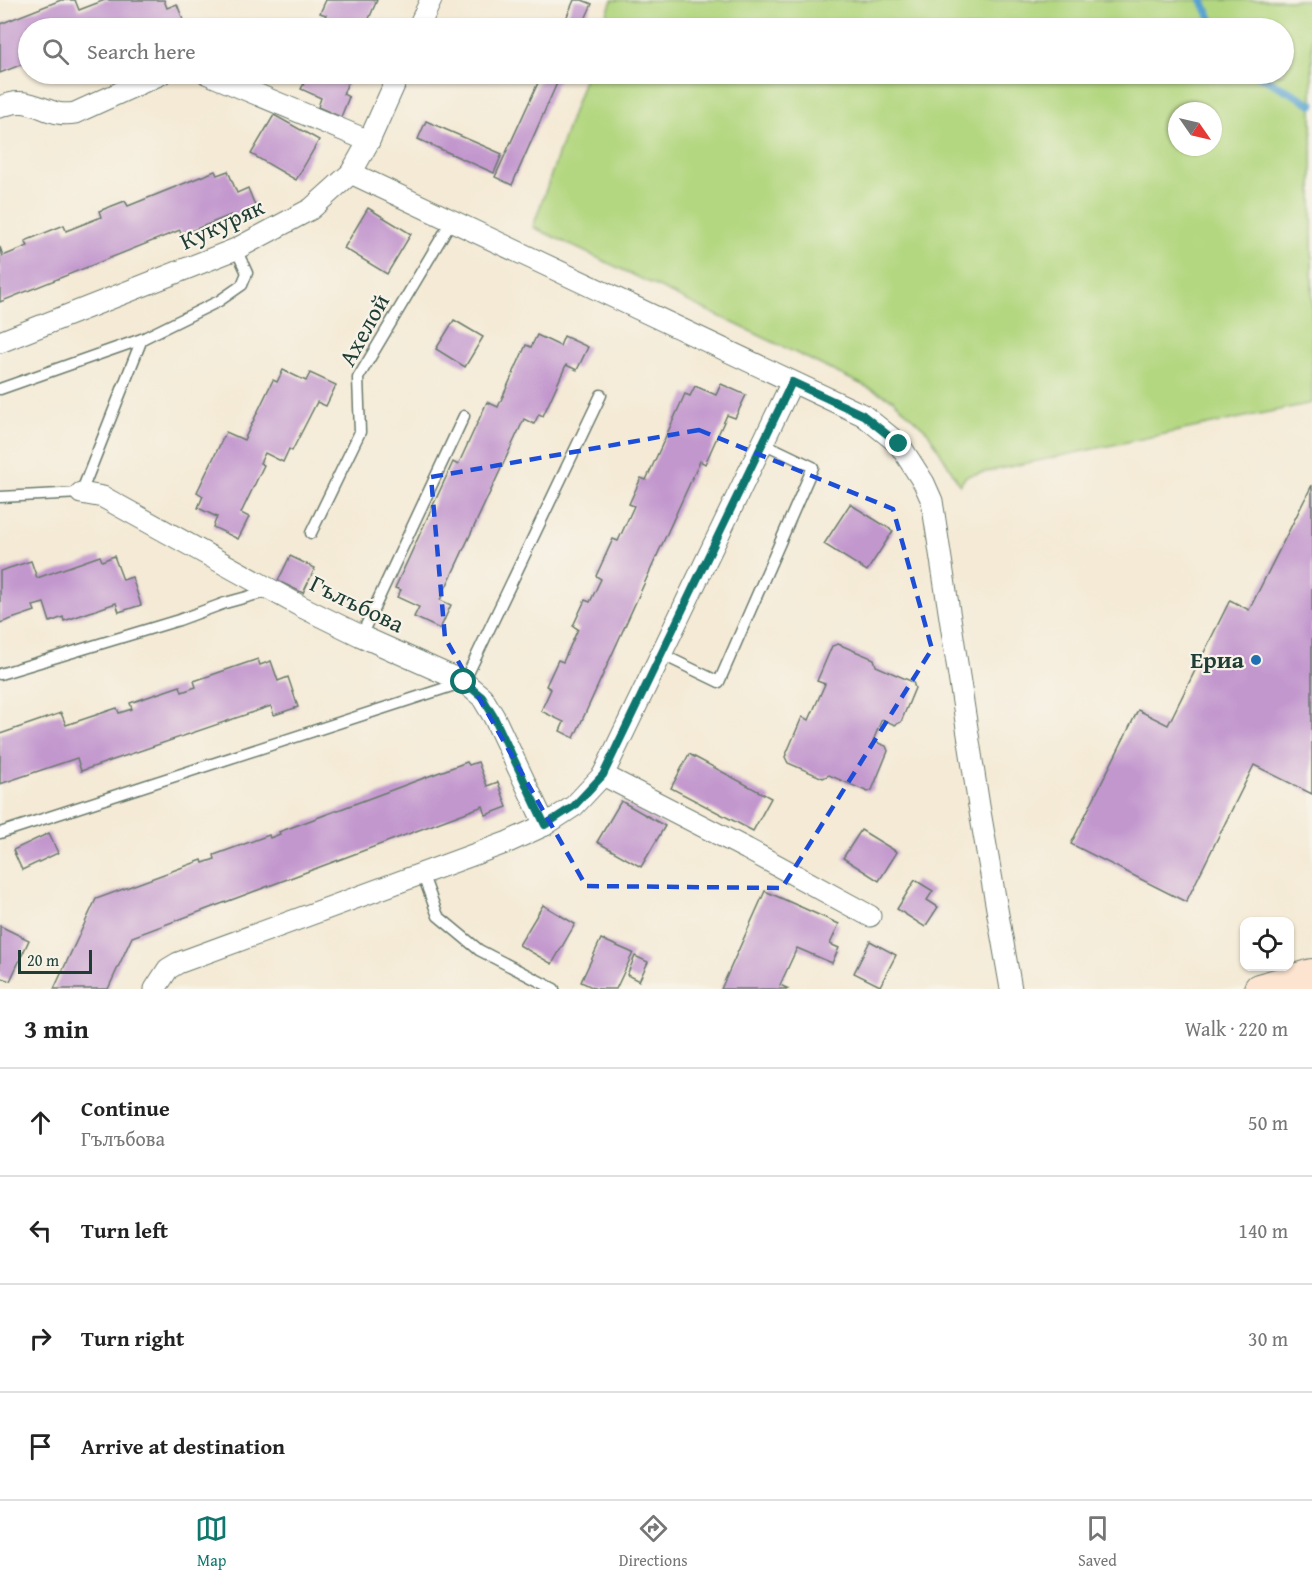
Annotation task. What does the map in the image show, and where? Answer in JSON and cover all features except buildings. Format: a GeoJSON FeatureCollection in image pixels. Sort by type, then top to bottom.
{"type":"FeatureCollection","features":[{"type":"Feature","properties":{"kind":"street"},"geometry":{"type":"LineString","coordinates":[[423,18],[431,0]]}},
{"type":"Feature","properties":{"kind":"street"},"geometry":{"type":"LineString","coordinates":[[0,106],[17,101],[61,114],[75,113],[139,84]]}},
{"type":"Feature","properties":{"kind":"street"},"geometry":{"type":"LineString","coordinates":[[232,84],[369,141]]}},
{"type":"Feature","properties":{"kind":"street","name":"Кукуряк"},"geometry":{"type":"LineString","coordinates":[[0,342],[236,249],[311,209],[351,172],[369,141],[395,84]]}},
{"type":"Feature","properties":{"kind":"street"},"geometry":{"type":"LineString","coordinates":[[351,172],[863,415],[899,444],[924,483],[932,501],[1011,989]]}},
{"type":"Feature","properties":{"kind":"street"},"geometry":{"type":"LineString","coordinates":[[155,989],[168,969],[177,963],[508,842],[545,825],[574,806],[603,775],[792,382]]}},
{"type":"Feature","properties":{"kind":"street","name":"Гълъбова"},"geometry":{"type":"LineString","coordinates":[[81,493],[103,497],[271,590],[361,636],[464,682],[482,697],[494,717],[545,825]]}},
{"type":"Feature","properties":{"kind":"street"},"geometry":{"type":"LineString","coordinates":[[603,775],[747,849],[870,916]]}},
{"type":"Feature","properties":{"kind":"street"},"geometry":{"type":"LineString","coordinates":[[1259,989],[1312,974]]}},
{"type":"Feature","properties":{"kind":"lane","name":"Ахелой"},"geometry":{"type":"LineString","coordinates":[[311,533],[360,432],[358,378],[452,220]]}},
{"type":"Feature","properties":{"kind":"lane"},"geometry":{"type":"LineString","coordinates":[[0,388],[142,339],[219,301],[242,285],[247,273],[236,249]]}},
{"type":"Feature","properties":{"kind":"lane"},"geometry":{"type":"LineString","coordinates":[[0,497],[81,493],[142,339]]}},
{"type":"Feature","properties":{"kind":"lane"},"geometry":{"type":"LineString","coordinates":[[0,833],[464,682],[601,395]]}},
{"type":"Feature","properties":{"kind":"lane"},"geometry":{"type":"LineString","coordinates":[[361,636],[464,416]]}},
{"type":"Feature","properties":{"kind":"lane"},"geometry":{"type":"LineString","coordinates":[[661,654],[719,682],[813,467],[763,443]]}},
{"type":"Feature","properties":{"kind":"lane"},"geometry":{"type":"LineString","coordinates":[[0,674],[271,590]]}},
{"type":"Feature","properties":{"kind":"lane"},"geometry":{"type":"LineString","coordinates":[[422,873],[438,916],[480,950],[554,989]]}},
{"type":"Feature","properties":{"kind":"highlighted area"},"geometry":{"type":"Polygon","coordinates":[[[699,430],[893,509],[932,649],[782,888],[586,886],[445,638],[431,477],[699,430]]]}},
{"type":"Feature","properties":{"kind":"green space"},"geometry":{"type":"Polygon","coordinates":[[[612,0],[1312,0],[1312,403],[966,476],[960,485],[928,432],[892,399],[533,227],[583,84],[1294,84],[1294,18],[606,18],[612,0]]]}},
{"type":"Feature","properties":{"kind":"waterway"},"geometry":{"type":"LineString","coordinates":[[1202,0],[1210,18]]}},
{"type":"Feature","properties":{"kind":"waterway"},"geometry":{"type":"LineString","coordinates":[[1275,84],[1312,104]]}},
{"type":"Feature","properties":{"kind":"place","name":"Ериа"},"geometry":{"type":"Point","coordinates":[1256,660]}},
{"type":"Feature","properties":{"kind":"route"},"geometry":{"type":"LineString","coordinates":[[464,682],[482,697],[494,717],[545,825],[574,806],[603,775],[792,382],[863,415],[899,444]]}}]}
